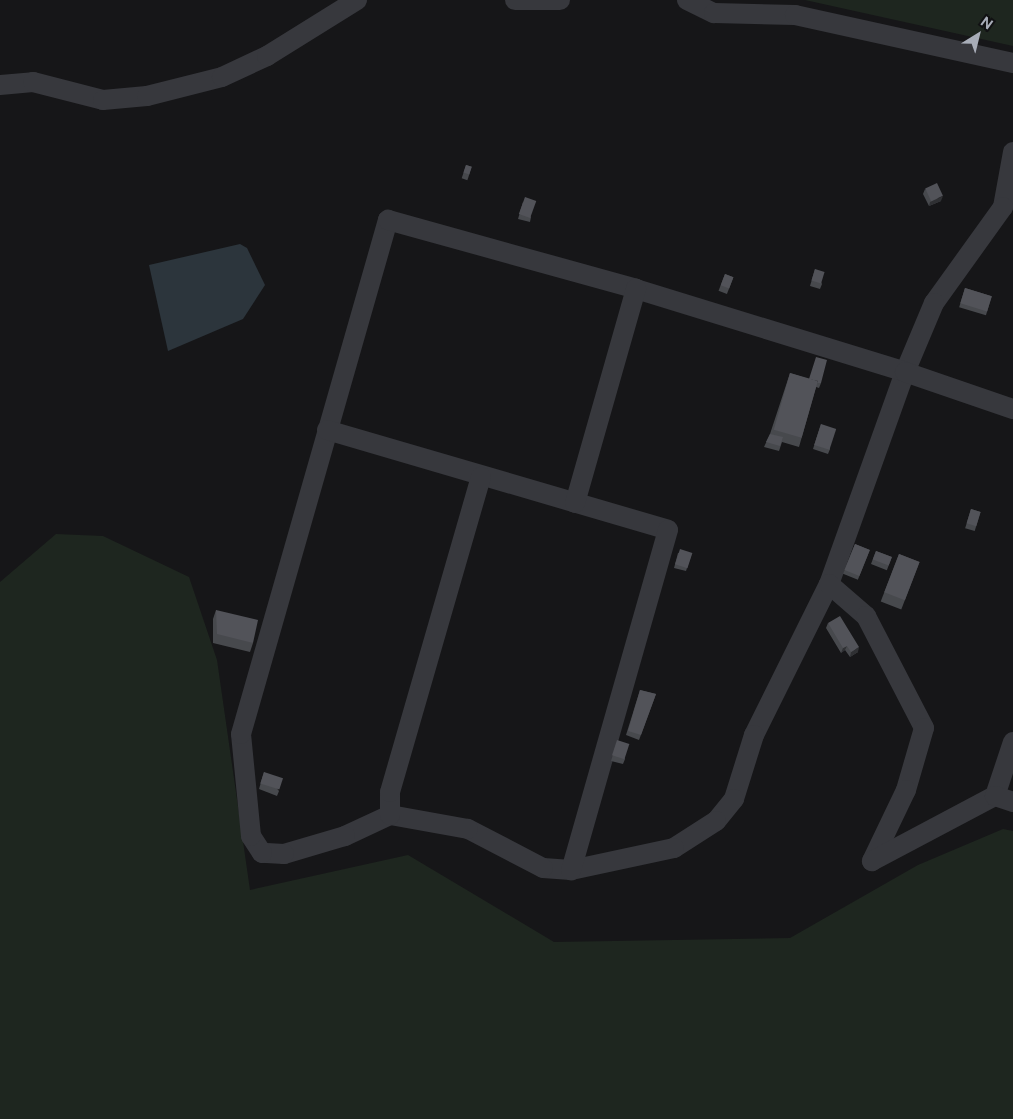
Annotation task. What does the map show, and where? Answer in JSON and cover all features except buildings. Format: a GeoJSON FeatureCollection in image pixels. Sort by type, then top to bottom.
{"type":"FeatureCollection","features":[{"type":"Feature","properties":{"kind":"street"},"geometry":{"type":"LineString","coordinates":[[0,85],[33,82],[103,100],[147,96],[222,76],[249,64],[357,0]]}},
{"type":"Feature","properties":{"kind":"street"},"geometry":{"type":"LineString","coordinates":[[515,0],[560,0]]}},
{"type":"Feature","properties":{"kind":"street"},"geometry":{"type":"LineString","coordinates":[[687,0],[714,13],[795,15],[1013,63]]}},
{"type":"Feature","properties":{"kind":"street"},"geometry":{"type":"LineString","coordinates":[[1013,152],[1003,207],[934,303],[905,372],[829,584],[754,734],[734,799],[716,821],[674,848],[571,870],[542,868],[468,829],[390,816],[344,836],[284,854],[262,853],[251,836],[241,734],[388,220],[636,289],[905,372],[1013,409]]}},
{"type":"Feature","properties":{"kind":"street"},"geometry":{"type":"LineString","coordinates":[[575,503],[636,289]]}},
{"type":"Feature","properties":{"kind":"street"},"geometry":{"type":"LineString","coordinates":[[327,430],[481,477],[668,530],[571,870]]}},
{"type":"Feature","properties":{"kind":"street"},"geometry":{"type":"LineString","coordinates":[[390,816],[390,792],[481,477]]}},
{"type":"Feature","properties":{"kind":"street"},"geometry":{"type":"LineString","coordinates":[[829,584],[866,616],[924,728],[906,790],[872,861],[1004,799],[1013,742]]}},
{"type":"Feature","properties":{"kind":"shaded area"},"geometry":{"type":"Polygon","coordinates":[[[805,0],[1013,0],[1013,46],[805,0]]]}},
{"type":"Feature","properties":{"kind":"shaded area"},"geometry":{"type":"Polygon","coordinates":[[[240,244],[247,248],[265,285],[243,319],[168,351],[149,265],[240,244]]]}},
{"type":"Feature","properties":{"kind":"shaded area"},"geometry":{"type":"Polygon","coordinates":[[[56,534],[103,536],[189,577],[217,660],[250,890],[408,855],[554,942],[790,938],[918,865],[1003,829],[1013,831],[1013,1119],[0,1119],[0,582],[56,534]]]}}]}
